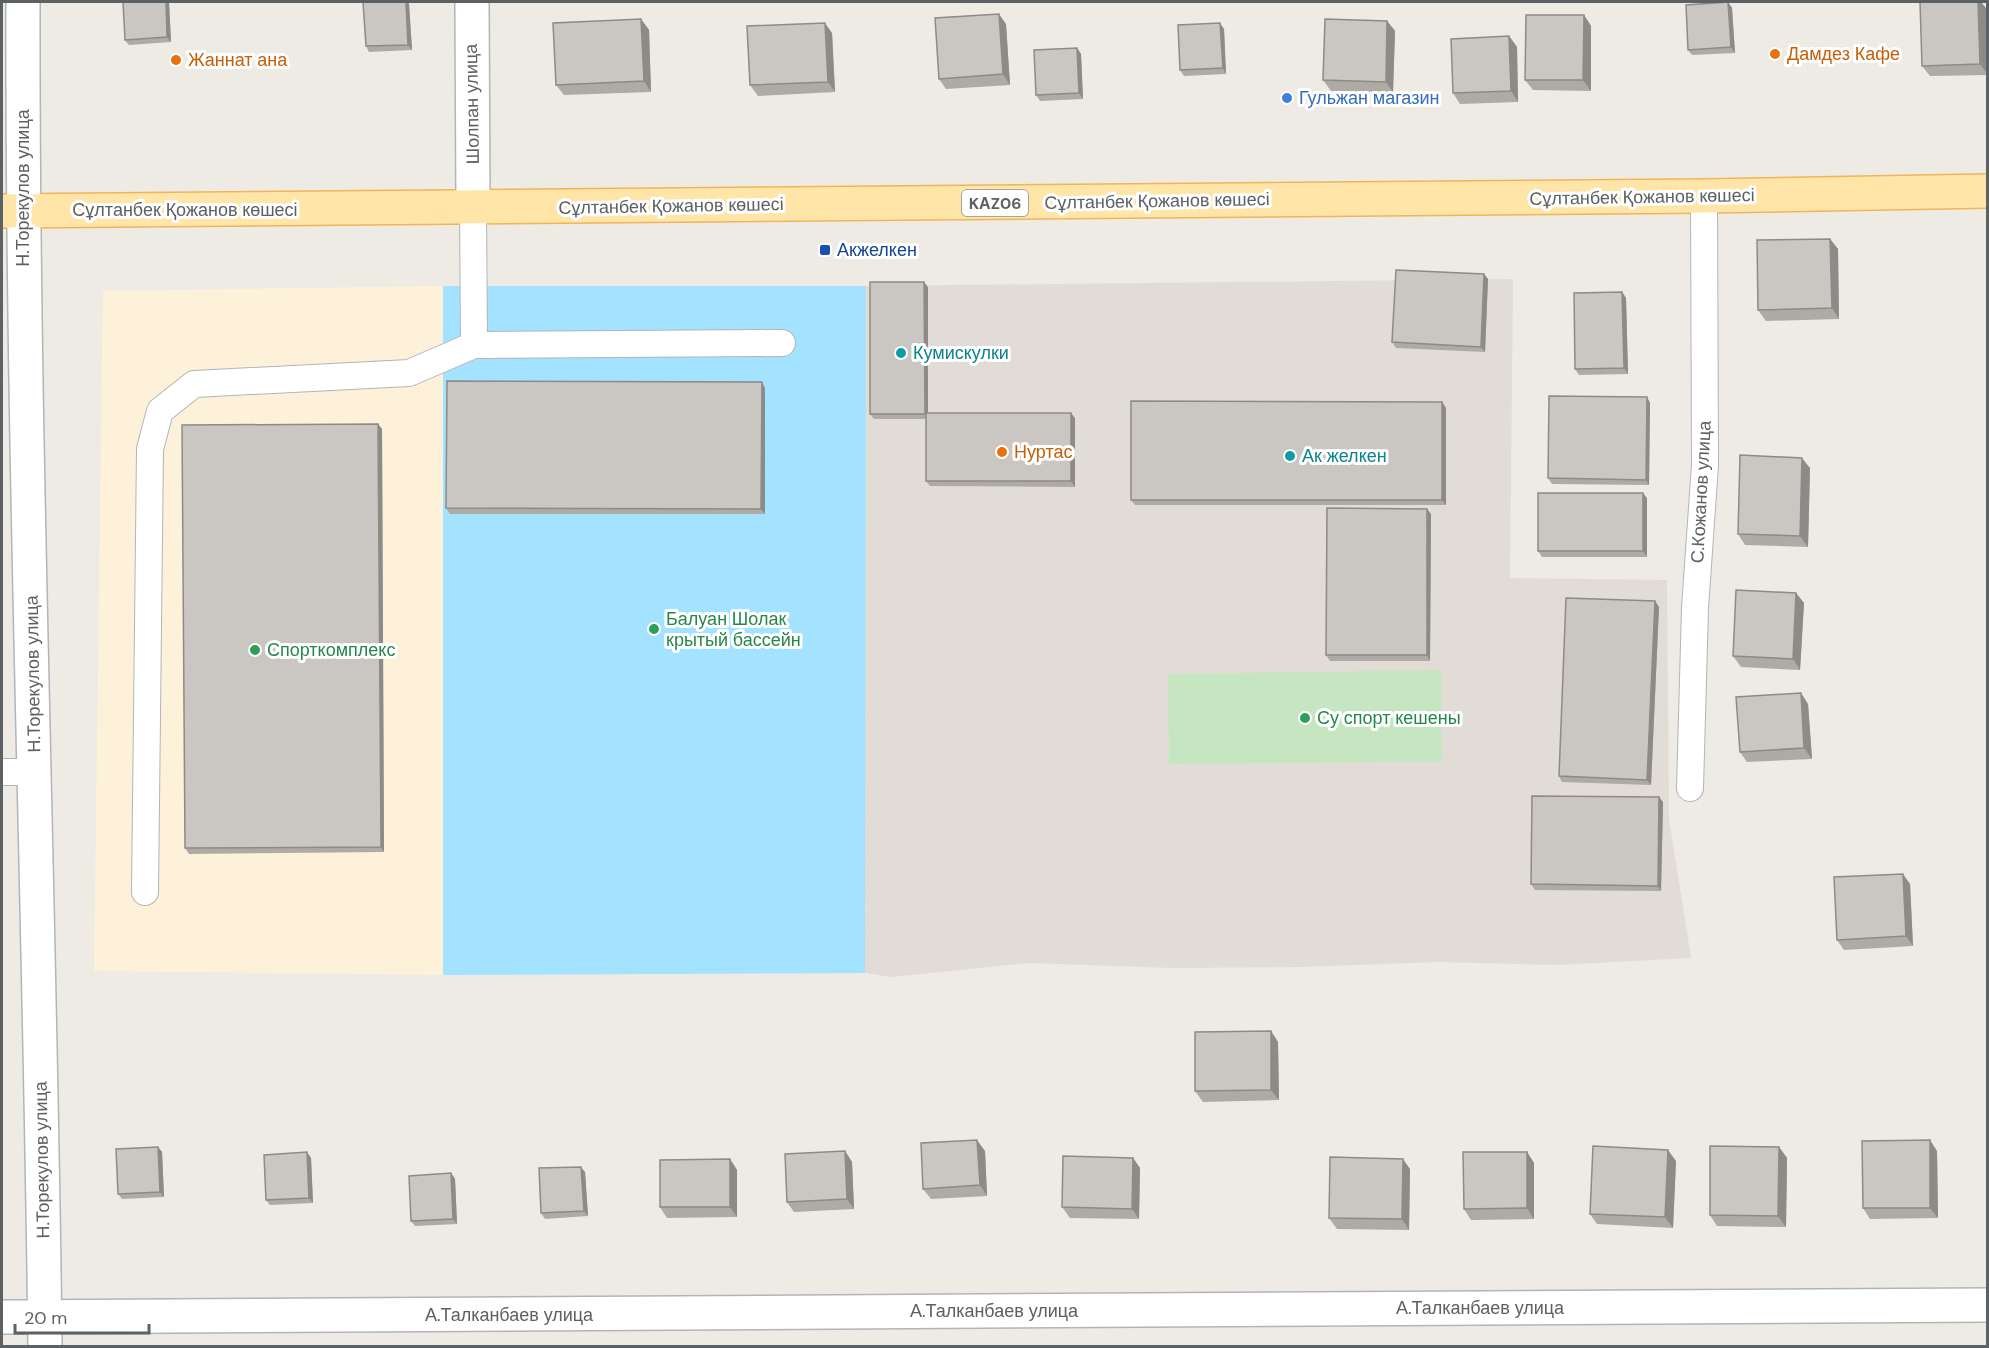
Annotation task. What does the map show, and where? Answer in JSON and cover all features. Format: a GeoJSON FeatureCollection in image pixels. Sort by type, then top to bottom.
{"type":"FeatureCollection","features":[{"type":"Feature","properties":{"kind":"main road","name":"Сұлтанбек Қожанов көшесі"},"geometry":{"type":"LineString","coordinates":[[12,211],[1704,196],[1988,191]]}},
{"type":"Feature","properties":{"kind":"street","name":"Н.Торекулов улица"},"geometry":{"type":"LineString","coordinates":[[22,2],[12,211],[36,772],[45,1332]]}},
{"type":"Feature","properties":{"kind":"street","name":"Шолпан улица"},"geometry":{"type":"LineString","coordinates":[[472,2],[473,207]]}},
{"type":"Feature","properties":{"kind":"street","name":"А.Талканбаев улица"},"geometry":{"type":"LineString","coordinates":[[2,1317],[45,1332],[1988,1305]]}},
{"type":"Feature","properties":{"kind":"lane","name":"С.Кожанов улица"},"geometry":{"type":"LineString","coordinates":[[1690,788],[1695,608],[1705,465],[1704,196]]}},
{"type":"Feature","properties":{"kind":"lane"},"geometry":{"type":"LineString","coordinates":[[473,207],[474,345]]}},
{"type":"Feature","properties":{"kind":"lane"},"geometry":{"type":"LineString","coordinates":[[146,892],[150,449],[160,411],[194,384],[409,374],[474,345],[782,343]]}},
{"type":"Feature","properties":{"kind":"lane"},"geometry":{"type":"LineString","coordinates":[[2,772],[36,772]]}},
{"type":"Feature","properties":{"kind":"shaded area","name":"Су спорт кешены"},"geometry":{"type":"Polygon","coordinates":[[[1513,279],[1510,578],[1667,580],[1669,819],[1691,958],[1557,965],[1439,962],[1301,967],[1172,968],[1029,963],[892,977],[865,973],[866,286],[1513,279]]]}},
{"type":"Feature","properties":{"kind":"shaded area"},"geometry":{"type":"Polygon","coordinates":[[[443,286],[443,975],[94,971],[103,291],[443,286]]]}},
{"type":"Feature","properties":{"kind":"green space","name":"Су спорт кешены"},"geometry":{"type":"Polygon","coordinates":[[[1441,670],[1442,761],[1169,764],[1168,674],[1441,670]]]}},
{"type":"Feature","properties":{"kind":"water","name":"Балуан Шолак крытый бассейн"},"geometry":{"type":"Polygon","coordinates":[[[443,286],[866,286],[865,973],[443,975],[443,286]]]}},
{"type":"Feature","properties":{"kind":"building"},"geometry":{"type":"Polygon","coordinates":[[[123,2],[166,2],[167,37],[125,40],[123,2]]]}},
{"type":"Feature","properties":{"kind":"building"},"geometry":{"type":"Polygon","coordinates":[[[363,2],[406,2],[408,45],[366,46],[363,2]]]}},
{"type":"Feature","properties":{"kind":"building"},"geometry":{"type":"Polygon","coordinates":[[[1728,2],[1731,47],[1688,50],[1686,5],[1728,2]]]}},
{"type":"Feature","properties":{"kind":"building"},"geometry":{"type":"Polygon","coordinates":[[[1920,2],[1978,2],[1980,64],[1922,66],[1920,2]]]}},
{"type":"Feature","properties":{"kind":"building"},"geometry":{"type":"Polygon","coordinates":[[[999,14],[1003,74],[939,79],[935,18],[999,14]]]}},
{"type":"Feature","properties":{"kind":"building"},"geometry":{"type":"Polygon","coordinates":[[[1526,15],[1584,15],[1583,80],[1525,80],[1526,15]]]}},
{"type":"Feature","properties":{"kind":"building"},"geometry":{"type":"Polygon","coordinates":[[[641,19],[644,81],[556,85],[553,23],[641,19]]]}},
{"type":"Feature","properties":{"kind":"building"},"geometry":{"type":"Polygon","coordinates":[[[1325,19],[1387,21],[1386,82],[1323,80],[1325,19]]]}},
{"type":"Feature","properties":{"kind":"building"},"geometry":{"type":"Polygon","coordinates":[[[825,23],[828,82],[750,85],[747,26],[825,23]]]}},
{"type":"Feature","properties":{"kind":"building"},"geometry":{"type":"Polygon","coordinates":[[[1220,23],[1223,68],[1180,70],[1178,25],[1220,23]]]}},
{"type":"Feature","properties":{"kind":"building"},"geometry":{"type":"Polygon","coordinates":[[[1509,36],[1511,91],[1453,93],[1451,39],[1509,36]]]}},
{"type":"Feature","properties":{"kind":"building"},"geometry":{"type":"Polygon","coordinates":[[[1077,48],[1079,93],[1036,95],[1034,50],[1077,48]]]}},
{"type":"Feature","properties":{"kind":"building"},"geometry":{"type":"Polygon","coordinates":[[[1830,239],[1832,308],[1758,310],[1757,240],[1830,239]]]}},
{"type":"Feature","properties":{"kind":"building"},"geometry":{"type":"Polygon","coordinates":[[[1396,270],[1484,274],[1481,347],[1392,342],[1396,270]]]}},
{"type":"Feature","properties":{"kind":"building","name":"Кумискулки"},"geometry":{"type":"Polygon","coordinates":[[[870,282],[924,282],[925,414],[870,414],[870,282]]]}},
{"type":"Feature","properties":{"kind":"building"},"geometry":{"type":"Polygon","coordinates":[[[1622,292],[1624,368],[1575,369],[1574,293],[1622,292]]]}},
{"type":"Feature","properties":{"kind":"building"},"geometry":{"type":"Polygon","coordinates":[[[447,381],[762,382],[761,509],[446,508],[447,381]]]}},
{"type":"Feature","properties":{"kind":"building"},"geometry":{"type":"Polygon","coordinates":[[[1549,396],[1647,397],[1646,480],[1548,478],[1549,396]]]}},
{"type":"Feature","properties":{"kind":"building","name":"Ак желкен"},"geometry":{"type":"Polygon","coordinates":[[[1131,401],[1442,402],[1442,500],[1131,500],[1131,401]]]}},
{"type":"Feature","properties":{"kind":"building","name":"Нуртас"},"geometry":{"type":"Polygon","coordinates":[[[926,413],[1071,413],[1071,481],[926,481],[926,413]]]}},
{"type":"Feature","properties":{"kind":"building","name":"Спорткомплекс"},"geometry":{"type":"Polygon","coordinates":[[[378,424],[381,847],[185,848],[182,425],[378,424]]]}},
{"type":"Feature","properties":{"kind":"building"},"geometry":{"type":"Polygon","coordinates":[[[1740,455],[1802,458],[1800,536],[1738,534],[1740,455]]]}},
{"type":"Feature","properties":{"kind":"building"},"geometry":{"type":"Polygon","coordinates":[[[1538,493],[1643,493],[1643,551],[1538,551],[1538,493]]]}},
{"type":"Feature","properties":{"kind":"building"},"geometry":{"type":"Polygon","coordinates":[[[1327,508],[1427,509],[1427,655],[1326,655],[1327,508]]]}},
{"type":"Feature","properties":{"kind":"building"},"geometry":{"type":"Polygon","coordinates":[[[1736,590],[1796,593],[1793,659],[1733,656],[1736,590]]]}},
{"type":"Feature","properties":{"kind":"building"},"geometry":{"type":"Polygon","coordinates":[[[1566,598],[1655,601],[1647,780],[1559,776],[1566,598]]]}},
{"type":"Feature","properties":{"kind":"building"},"geometry":{"type":"Polygon","coordinates":[[[1801,693],[1804,748],[1740,752],[1736,697],[1801,693]]]}},
{"type":"Feature","properties":{"kind":"building"},"geometry":{"type":"Polygon","coordinates":[[[1532,796],[1659,797],[1658,886],[1531,884],[1532,796]]]}},
{"type":"Feature","properties":{"kind":"building"},"geometry":{"type":"Polygon","coordinates":[[[1903,874],[1906,936],[1837,940],[1834,877],[1903,874]]]}},
{"type":"Feature","properties":{"kind":"building"},"geometry":{"type":"Polygon","coordinates":[[[1271,1031],[1271,1090],[1195,1091],[1195,1032],[1271,1031]]]}},
{"type":"Feature","properties":{"kind":"building"},"geometry":{"type":"Polygon","coordinates":[[[977,1140],[980,1185],[923,1189],[921,1143],[977,1140]]]}},
{"type":"Feature","properties":{"kind":"building"},"geometry":{"type":"Polygon","coordinates":[[[1930,1140],[1930,1208],[1863,1208],[1862,1141],[1930,1140]]]}},
{"type":"Feature","properties":{"kind":"building"},"geometry":{"type":"Polygon","coordinates":[[[1593,1146],[1668,1150],[1665,1217],[1590,1214],[1593,1146]]]}},
{"type":"Feature","properties":{"kind":"building"},"geometry":{"type":"Polygon","coordinates":[[[1710,1146],[1779,1147],[1778,1216],[1710,1215],[1710,1146]]]}},
{"type":"Feature","properties":{"kind":"building"},"geometry":{"type":"Polygon","coordinates":[[[158,1147],[160,1192],[118,1194],[116,1149],[158,1147]]]}},
{"type":"Feature","properties":{"kind":"building"},"geometry":{"type":"Polygon","coordinates":[[[845,1151],[847,1199],[787,1202],[785,1154],[845,1151]]]}},
{"type":"Feature","properties":{"kind":"building"},"geometry":{"type":"Polygon","coordinates":[[[307,1152],[309,1198],[266,1200],[264,1155],[307,1152]]]}},
{"type":"Feature","properties":{"kind":"building"},"geometry":{"type":"Polygon","coordinates":[[[1463,1152],[1527,1152],[1527,1208],[1464,1209],[1463,1152]]]}},
{"type":"Feature","properties":{"kind":"building"},"geometry":{"type":"Polygon","coordinates":[[[1063,1156],[1133,1158],[1132,1209],[1062,1207],[1063,1156]]]}},
{"type":"Feature","properties":{"kind":"building"},"geometry":{"type":"Polygon","coordinates":[[[1330,1157],[1403,1159],[1402,1219],[1329,1218],[1330,1157]]]}},
{"type":"Feature","properties":{"kind":"building"},"geometry":{"type":"Polygon","coordinates":[[[730,1159],[730,1207],[660,1207],[660,1160],[730,1159]]]}},
{"type":"Feature","properties":{"kind":"building"},"geometry":{"type":"Polygon","coordinates":[[[581,1167],[584,1211],[541,1213],[539,1168],[581,1167]]]}},
{"type":"Feature","properties":{"kind":"building"},"geometry":{"type":"Polygon","coordinates":[[[451,1173],[453,1219],[411,1221],[409,1176],[451,1173]]]}},
{"type":"Feature","properties":{"kind":"place","name":"Дамдез Кафе"},"geometry":{"type":"Point","coordinates":[1775,54]}},
{"type":"Feature","properties":{"kind":"place","name":"Жаннат ана"},"geometry":{"type":"Point","coordinates":[176,60]}},
{"type":"Feature","properties":{"kind":"place","name":"Гульжан магазин"},"geometry":{"type":"Point","coordinates":[1287,98]}},
{"type":"Feature","properties":{"kind":"place","name":"Акжелкен"},"geometry":{"type":"Point","coordinates":[825,250]}},
{"type":"Feature","properties":{"kind":"place","name":"Кумискулки"},"geometry":{"type":"Point","coordinates":[901,353]}},
{"type":"Feature","properties":{"kind":"place","name":"Нуртас"},"geometry":{"type":"Point","coordinates":[1002,452]}},
{"type":"Feature","properties":{"kind":"place","name":"Ак желкен"},"geometry":{"type":"Point","coordinates":[1290,456]}},
{"type":"Feature","properties":{"kind":"place","name":"Балуан Шолак крытый бассейн"},"geometry":{"type":"Point","coordinates":[654,629]}},
{"type":"Feature","properties":{"kind":"place","name":"Спорткомплекс"},"geometry":{"type":"Point","coordinates":[255,650]}},
{"type":"Feature","properties":{"kind":"place","name":"Су спорт кешены"},"geometry":{"type":"Point","coordinates":[1305,718]}}]}
